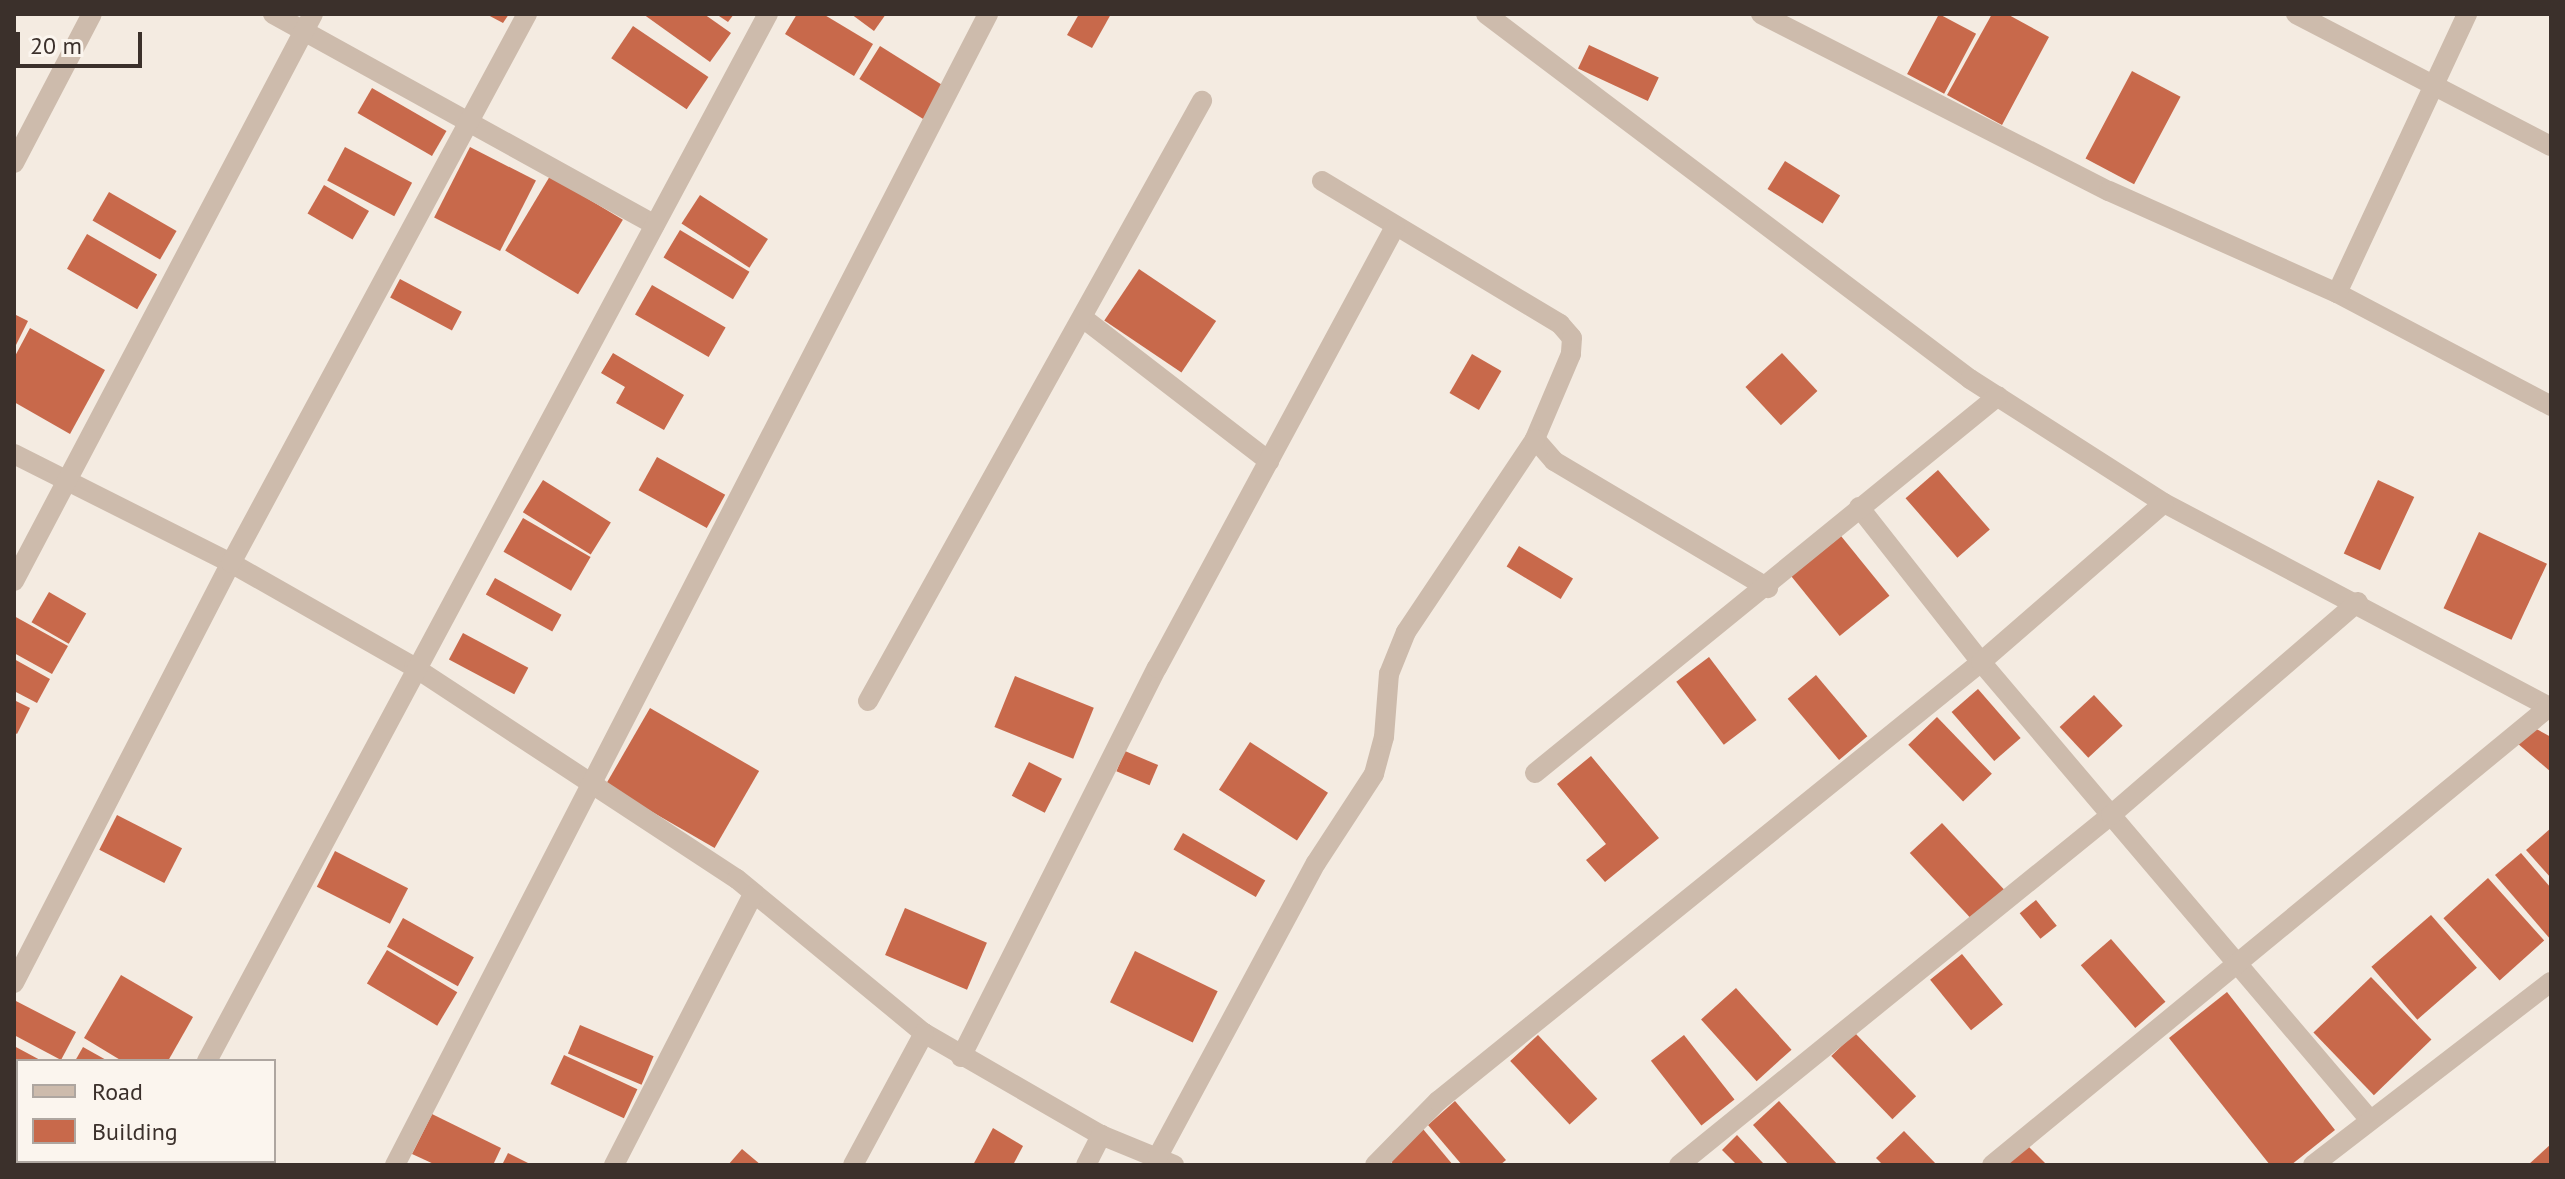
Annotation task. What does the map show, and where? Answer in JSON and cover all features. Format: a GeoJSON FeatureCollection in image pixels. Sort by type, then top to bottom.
{"type":"FeatureCollection","features":[{"type":"Feature","properties":{"kind":"street"},"geometry":{"type":"LineString","coordinates":[[14,163],[92,14]]}},
{"type":"Feature","properties":{"kind":"street"},"geometry":{"type":"LineString","coordinates":[[273,14],[309,23],[472,124],[655,225]]}},
{"type":"Feature","properties":{"kind":"street"},"geometry":{"type":"LineString","coordinates":[[14,983],[231,563],[472,124],[527,14]]}},
{"type":"Feature","properties":{"kind":"street"},"geometry":{"type":"LineString","coordinates":[[208,1059],[414,667],[768,14]]}},
{"type":"Feature","properties":{"kind":"street"},"geometry":{"type":"LineString","coordinates":[[395,1165],[596,782],[988,14]]}},
{"type":"Feature","properties":{"kind":"street"},"geometry":{"type":"LineString","coordinates":[[1486,14],[1998,396],[2164,503],[2358,602],[2550,707],[1992,1165]]}},
{"type":"Feature","properties":{"kind":"street"},"geometry":{"type":"LineString","coordinates":[[1761,14],[2109,191],[2337,293],[2551,406]]}},
{"type":"Feature","properties":{"kind":"street"},"geometry":{"type":"LineString","coordinates":[[2296,14],[2434,82],[2551,146]]}},
{"type":"Feature","properties":{"kind":"street"},"geometry":{"type":"LineString","coordinates":[[2337,293],[2467,14]]}},
{"type":"Feature","properties":{"kind":"street"},"geometry":{"type":"LineString","coordinates":[[14,581],[309,23]]}},
{"type":"Feature","properties":{"kind":"street"},"geometry":{"type":"LineString","coordinates":[[868,701],[1202,101]]}},
{"type":"Feature","properties":{"kind":"street"},"geometry":{"type":"LineString","coordinates":[[14,454],[231,563],[414,667],[596,782],[753,895],[924,1033],[1101,1135],[1165,1162],[1316,863],[1374,774],[1384,737],[1389,674],[1406,632],[1535,439],[1571,354],[1572,338],[1560,324],[1322,181]]}},
{"type":"Feature","properties":{"kind":"street"},"geometry":{"type":"LineString","coordinates":[[961,1057],[1157,668],[1395,227]]}},
{"type":"Feature","properties":{"kind":"street"},"geometry":{"type":"LineString","coordinates":[[1083,318],[1269,461]]}},
{"type":"Feature","properties":{"kind":"street"},"geometry":{"type":"LineString","coordinates":[[1535,773],[1768,588],[1859,507],[1998,396]]}},
{"type":"Feature","properties":{"kind":"street"},"geometry":{"type":"LineString","coordinates":[[1535,439],[1554,461],[1768,588]]}},
{"type":"Feature","properties":{"kind":"street"},"geometry":{"type":"LineString","coordinates":[[1375,1165],[1438,1101],[1981,662],[2164,503]]}},
{"type":"Feature","properties":{"kind":"street"},"geometry":{"type":"LineString","coordinates":[[1859,507],[1981,662],[2370,1120]]}},
{"type":"Feature","properties":{"kind":"street"},"geometry":{"type":"LineString","coordinates":[[1679,1165],[2111,815],[2358,602]]}},
{"type":"Feature","properties":{"kind":"street"},"geometry":{"type":"LineString","coordinates":[[614,1165],[753,895]]}},
{"type":"Feature","properties":{"kind":"street"},"geometry":{"type":"LineString","coordinates":[[2313,1165],[2551,982]]}},
{"type":"Feature","properties":{"kind":"street"},"geometry":{"type":"LineString","coordinates":[[853,1165],[924,1033]]}},
{"type":"Feature","properties":{"kind":"street"},"geometry":{"type":"LineString","coordinates":[[1086,1165],[1101,1135]]}},
{"type":"Feature","properties":{"kind":"building"},"geometry":{"type":"Polygon","coordinates":[[[486,14],[509,14],[503,23],[486,14]]]}},
{"type":"Feature","properties":{"kind":"building"},"geometry":{"type":"Polygon","coordinates":[[[643,14],[704,14],[731,33],[710,62],[643,14]]]}},
{"type":"Feature","properties":{"kind":"building"},"geometry":{"type":"Polygon","coordinates":[[[716,14],[734,14],[728,22],[716,14]]]}},
{"type":"Feature","properties":{"kind":"building"},"geometry":{"type":"Polygon","coordinates":[[[797,14],[823,14],[873,44],[854,76],[785,34],[797,14]]]}},
{"type":"Feature","properties":{"kind":"building"},"geometry":{"type":"Polygon","coordinates":[[[851,14],[886,14],[874,31],[851,14]]]}},
{"type":"Feature","properties":{"kind":"building"},"geometry":{"type":"Polygon","coordinates":[[[1079,14],[1111,14],[1092,48],[1067,35],[1079,14]]]}},
{"type":"Feature","properties":{"kind":"building"},"geometry":{"type":"Polygon","coordinates":[[[1939,14],[1976,34],[1944,94],[1907,74],[1939,14]]]}},
{"type":"Feature","properties":{"kind":"building"},"geometry":{"type":"Polygon","coordinates":[[[1992,14],[2007,14],[2049,37],[2002,125],[1947,95],[1992,14]]]}},
{"type":"Feature","properties":{"kind":"building"},"geometry":{"type":"Polygon","coordinates":[[[633,26],[708,77],[687,109],[611,58],[633,26]]]}},
{"type":"Feature","properties":{"kind":"building"},"geometry":{"type":"Polygon","coordinates":[[[1589,45],[1659,78],[1648,101],[1578,69],[1589,45]]]}},
{"type":"Feature","properties":{"kind":"building"},"geometry":{"type":"Polygon","coordinates":[[[880,46],[948,88],[927,121],[859,79],[880,46]]]}},
{"type":"Feature","properties":{"kind":"building"},"geometry":{"type":"Polygon","coordinates":[[[2132,71],[2181,97],[2134,184],[2086,158],[2132,71]]]}},
{"type":"Feature","properties":{"kind":"building"},"geometry":{"type":"Polygon","coordinates":[[[372,88],[446,131],[432,156],[358,113],[372,88]]]}},
{"type":"Feature","properties":{"kind":"building"},"geometry":{"type":"Polygon","coordinates":[[[345,147],[412,183],[394,216],[327,181],[345,147]]]}},
{"type":"Feature","properties":{"kind":"building"},"geometry":{"type":"Polygon","coordinates":[[[470,147],[536,181],[500,251],[434,217],[470,147]]]}},
{"type":"Feature","properties":{"kind":"building"},"geometry":{"type":"Polygon","coordinates":[[[1785,161],[1840,195],[1823,223],[1768,189],[1785,161]]]}},
{"type":"Feature","properties":{"kind":"building"},"geometry":{"type":"Polygon","coordinates":[[[550,176],[623,220],[578,294],[505,251],[550,176]]]}},
{"type":"Feature","properties":{"kind":"building"},"geometry":{"type":"Polygon","coordinates":[[[324,185],[369,211],[353,240],[308,214],[324,185]]]}},
{"type":"Feature","properties":{"kind":"building"},"geometry":{"type":"Polygon","coordinates":[[[109,192],[177,231],[160,260],[92,221],[109,192]]]}},
{"type":"Feature","properties":{"kind":"building"},"geometry":{"type":"Polygon","coordinates":[[[700,195],[768,239],[749,268],[681,224],[700,195]]]}},
{"type":"Feature","properties":{"kind":"building"},"geometry":{"type":"Polygon","coordinates":[[[680,230],[749,272],[733,299],[664,257],[680,230]]]}},
{"type":"Feature","properties":{"kind":"building"},"geometry":{"type":"Polygon","coordinates":[[[87,234],[157,274],[137,309],[67,269],[87,234]]]}},
{"type":"Feature","properties":{"kind":"building"},"geometry":{"type":"Polygon","coordinates":[[[1139,269],[1216,321],[1181,372],[1104,320],[1139,269]]]}},
{"type":"Feature","properties":{"kind":"building"},"geometry":{"type":"Polygon","coordinates":[[[400,279],[462,312],[452,330],[390,298],[400,279]]]}},
{"type":"Feature","properties":{"kind":"building"},"geometry":{"type":"Polygon","coordinates":[[[652,285],[726,328],[709,357],[635,314],[652,285]]]}},
{"type":"Feature","properties":{"kind":"building"},"geometry":{"type":"Polygon","coordinates":[[[14,314],[28,321],[14,349],[14,314]]]}},
{"type":"Feature","properties":{"kind":"building"},"geometry":{"type":"Polygon","coordinates":[[[30,328],[105,370],[70,434],[14,402],[14,358],[30,328]]]}},
{"type":"Feature","properties":{"kind":"building"},"geometry":{"type":"Polygon","coordinates":[[[613,353],[684,395],[664,430],[616,403],[625,387],[601,373],[613,353]]]}},
{"type":"Feature","properties":{"kind":"building"},"geometry":{"type":"Polygon","coordinates":[[[1782,353],[1817,391],[1781,425],[1745,387],[1782,353]]]}},
{"type":"Feature","properties":{"kind":"building"},"geometry":{"type":"Polygon","coordinates":[[[1472,354],[1501,371],[1479,410],[1450,393],[1472,354]]]}},
{"type":"Feature","properties":{"kind":"building"},"geometry":{"type":"Polygon","coordinates":[[[657,457],[725,495],[707,528],[639,490],[657,457]]]}},
{"type":"Feature","properties":{"kind":"building"},"geometry":{"type":"Polygon","coordinates":[[[1938,470],[1990,530],[1957,558],[1906,498],[1938,470]]]}},
{"type":"Feature","properties":{"kind":"building"},"geometry":{"type":"Polygon","coordinates":[[[543,480],[611,522],[591,555],[523,512],[543,480]]]}},
{"type":"Feature","properties":{"kind":"building"},"geometry":{"type":"Polygon","coordinates":[[[2378,480],[2414,497],[2380,570],[2344,553],[2378,480]]]}},
{"type":"Feature","properties":{"kind":"building"},"geometry":{"type":"Polygon","coordinates":[[[523,518],[591,557],[571,591],[504,552],[523,518]]]}},
{"type":"Feature","properties":{"kind":"building"},"geometry":{"type":"Polygon","coordinates":[[[2479,532],[2547,564],[2511,640],[2444,608],[2479,532]]]}},
{"type":"Feature","properties":{"kind":"building"},"geometry":{"type":"Polygon","coordinates":[[[1841,536],[1889,596],[1840,636],[1791,576],[1841,536]]]}},
{"type":"Feature","properties":{"kind":"building"},"geometry":{"type":"Polygon","coordinates":[[[1519,546],[1573,578],[1561,599],[1507,567],[1519,546]]]}},
{"type":"Feature","properties":{"kind":"building"},"geometry":{"type":"Polygon","coordinates":[[[495,578],[561,615],[552,631],[486,595],[495,578]]]}},
{"type":"Feature","properties":{"kind":"building"},"geometry":{"type":"Polygon","coordinates":[[[49,592],[86,614],[69,644],[32,622],[49,592]]]}},
{"type":"Feature","properties":{"kind":"building"},"geometry":{"type":"Polygon","coordinates":[[[14,616],[68,646],[52,674],[14,653],[14,616]]]}},
{"type":"Feature","properties":{"kind":"building"},"geometry":{"type":"Polygon","coordinates":[[[463,633],[528,668],[514,694],[449,659],[463,633]]]}},
{"type":"Feature","properties":{"kind":"building"},"geometry":{"type":"Polygon","coordinates":[[[1709,657],[1757,720],[1724,745],[1676,682],[1709,657]]]}},
{"type":"Feature","properties":{"kind":"building"},"geometry":{"type":"Polygon","coordinates":[[[14,659],[50,679],[37,703],[14,691],[14,659]]]}},
{"type":"Feature","properties":{"kind":"building"},"geometry":{"type":"Polygon","coordinates":[[[1816,675],[1867,736],[1839,760],[1788,699],[1816,675]]]}},
{"type":"Feature","properties":{"kind":"building"},"geometry":{"type":"Polygon","coordinates":[[[1015,676],[1094,708],[1073,759],[994,727],[1015,676]]]}},
{"type":"Feature","properties":{"kind":"building"},"geometry":{"type":"Polygon","coordinates":[[[1978,689],[2021,738],[1994,761],[1952,712],[1978,689]]]}},
{"type":"Feature","properties":{"kind":"building"},"geometry":{"type":"Polygon","coordinates":[[[2094,695],[2123,726],[2088,758],[2060,727],[2094,695]]]}},
{"type":"Feature","properties":{"kind":"building"},"geometry":{"type":"Polygon","coordinates":[[[14,700],[30,708],[17,734],[14,732],[14,700]]]}},
{"type":"Feature","properties":{"kind":"building"},"geometry":{"type":"Polygon","coordinates":[[[650,708],[759,771],[715,848],[606,785],[650,708]]]}},
{"type":"Feature","properties":{"kind":"building"},"geometry":{"type":"Polygon","coordinates":[[[1937,717],[1992,774],[1963,802],[1908,745],[1937,717]]]}},
{"type":"Feature","properties":{"kind":"building"},"geometry":{"type":"Polygon","coordinates":[[[2529,725],[2551,737],[2551,772],[2517,743],[2529,725]]]}},
{"type":"Feature","properties":{"kind":"building"},"geometry":{"type":"Polygon","coordinates":[[[1250,742],[1328,793],[1297,840],[1219,790],[1250,742]]]}},
{"type":"Feature","properties":{"kind":"building"},"geometry":{"type":"Polygon","coordinates":[[[1125,751],[1158,765],[1150,785],[1116,771],[1125,751]]]}},
{"type":"Feature","properties":{"kind":"building"},"geometry":{"type":"Polygon","coordinates":[[[1591,756],[1659,838],[1605,882],[1586,860],[1606,844],[1557,784],[1591,756]]]}},
{"type":"Feature","properties":{"kind":"building"},"geometry":{"type":"Polygon","coordinates":[[[1029,762],[1062,779],[1045,813],[1012,796],[1029,762]]]}},
{"type":"Feature","properties":{"kind":"building"},"geometry":{"type":"Polygon","coordinates":[[[117,815],[182,848],[164,883],[99,850],[117,815]]]}},
{"type":"Feature","properties":{"kind":"building"},"geometry":{"type":"Polygon","coordinates":[[[1942,823],[2005,890],[1973,920],[1910,853],[1942,823]]]}},
{"type":"Feature","properties":{"kind":"building"},"geometry":{"type":"Polygon","coordinates":[[[2551,828],[2551,878],[2526,850],[2551,828]]]}},
{"type":"Feature","properties":{"kind":"building"},"geometry":{"type":"Polygon","coordinates":[[[1183,833],[1265,880],[1256,897],[1174,849],[1183,833]]]}},
{"type":"Feature","properties":{"kind":"building"},"geometry":{"type":"Polygon","coordinates":[[[335,851],[408,888],[390,924],[317,887],[335,851]]]}},
{"type":"Feature","properties":{"kind":"building"},"geometry":{"type":"Polygon","coordinates":[[[2521,853],[2551,888],[2551,940],[2495,875],[2521,853]]]}},
{"type":"Feature","properties":{"kind":"building"},"geometry":{"type":"Polygon","coordinates":[[[2488,878],[2544,940],[2500,981],[2443,918],[2488,878]]]}},
{"type":"Feature","properties":{"kind":"building"},"geometry":{"type":"Polygon","coordinates":[[[2036,900],[2057,926],[2040,939],[2020,913],[2036,900]]]}},
{"type":"Feature","properties":{"kind":"building"},"geometry":{"type":"Polygon","coordinates":[[[905,908],[987,943],[967,990],[885,955],[905,908]]]}},
{"type":"Feature","properties":{"kind":"building"},"geometry":{"type":"Polygon","coordinates":[[[2431,915],[2477,968],[2417,1020],[2371,967],[2431,915]]]}},
{"type":"Feature","properties":{"kind":"building"},"geometry":{"type":"Polygon","coordinates":[[[403,918],[474,957],[458,986],[387,947],[403,918]]]}},
{"type":"Feature","properties":{"kind":"building"},"geometry":{"type":"Polygon","coordinates":[[[2111,939],[2165,1002],[2135,1028],[2081,965],[2111,939]]]}},
{"type":"Feature","properties":{"kind":"building"},"geometry":{"type":"Polygon","coordinates":[[[387,950],[457,992],[437,1026],[367,983],[387,950]]]}},
{"type":"Feature","properties":{"kind":"building"},"geometry":{"type":"Polygon","coordinates":[[[1135,951],[1218,991],[1193,1043],[1110,1002],[1135,951]]]}},
{"type":"Feature","properties":{"kind":"building"},"geometry":{"type":"Polygon","coordinates":[[[1962,954],[2003,1005],[1971,1030],[1930,980],[1962,954]]]}},
{"type":"Feature","properties":{"kind":"building"},"geometry":{"type":"Polygon","coordinates":[[[121,975],[193,1017],[169,1059],[119,1059],[84,1038],[121,975]]]}},
{"type":"Feature","properties":{"kind":"building"},"geometry":{"type":"Polygon","coordinates":[[[2371,977],[2431,1040],[2374,1095],[2313,1033],[2371,977]]]}},
{"type":"Feature","properties":{"kind":"building"},"geometry":{"type":"Polygon","coordinates":[[[1736,988],[1792,1050],[1757,1081],[1701,1019],[1736,988]]]}},
{"type":"Feature","properties":{"kind":"building"},"geometry":{"type":"Polygon","coordinates":[[[2227,992],[2335,1130],[2291,1165],[2270,1165],[2169,1038],[2227,992]]]}},
{"type":"Feature","properties":{"kind":"building"},"geometry":{"type":"Polygon","coordinates":[[[14,1000],[76,1032],[62,1059],[14,1035],[14,1000]]]}},
{"type":"Feature","properties":{"kind":"building"},"geometry":{"type":"Polygon","coordinates":[[[580,1025],[654,1056],[642,1085],[568,1054],[580,1025]]]}},
{"type":"Feature","properties":{"kind":"building"},"geometry":{"type":"Polygon","coordinates":[[[1855,1033],[1916,1096],[1892,1119],[1831,1056],[1855,1033]]]}},
{"type":"Feature","properties":{"kind":"building"},"geometry":{"type":"Polygon","coordinates":[[[1538,1035],[1597,1099],[1570,1125],[1510,1061],[1538,1035]]]}},
{"type":"Feature","properties":{"kind":"building"},"geometry":{"type":"Polygon","coordinates":[[[1684,1035],[1734,1100],[1701,1125],[1651,1061],[1684,1035]]]}},
{"type":"Feature","properties":{"kind":"building"},"geometry":{"type":"Polygon","coordinates":[[[14,1046],[38,1059],[16,1059],[16,1070],[14,1046]]]}},
{"type":"Feature","properties":{"kind":"building"},"geometry":{"type":"Polygon","coordinates":[[[83,1047],[104,1059],[76,1059],[83,1047]]]}},
{"type":"Feature","properties":{"kind":"building"},"geometry":{"type":"Polygon","coordinates":[[[564,1055],[637,1089],[624,1118],[550,1084],[564,1055]]]}},
{"type":"Feature","properties":{"kind":"building"},"geometry":{"type":"Polygon","coordinates":[[[1455,1101],[1506,1160],[1500,1165],[1462,1165],[1428,1125],[1455,1101]]]}},
{"type":"Feature","properties":{"kind":"building"},"geometry":{"type":"Polygon","coordinates":[[[1779,1101],[1838,1165],[1789,1165],[1753,1125],[1779,1101]]]}},
{"type":"Feature","properties":{"kind":"building"},"geometry":{"type":"Polygon","coordinates":[[[14,1106],[16,1130],[14,1150],[14,1106]]]}},
{"type":"Feature","properties":{"kind":"building"},"geometry":{"type":"Polygon","coordinates":[[[432,1114],[501,1148],[493,1165],[436,1165],[412,1154],[432,1114]]]}},
{"type":"Feature","properties":{"kind":"building"},"geometry":{"type":"Polygon","coordinates":[[[993,1128],[1023,1146],[1013,1165],[973,1165],[993,1128]]]}},
{"type":"Feature","properties":{"kind":"building"},"geometry":{"type":"Polygon","coordinates":[[[1423,1129],[1453,1165],[1394,1165],[1388,1158],[1423,1129]]]}},
{"type":"Feature","properties":{"kind":"building"},"geometry":{"type":"Polygon","coordinates":[[[1904,1131],[1937,1165],[1883,1165],[1876,1158],[1904,1131]]]}},
{"type":"Feature","properties":{"kind":"building"},"geometry":{"type":"Polygon","coordinates":[[[1737,1135],[1762,1165],[1737,1165],[1722,1150],[1737,1135]]]}},
{"type":"Feature","properties":{"kind":"building"},"geometry":{"type":"Polygon","coordinates":[[[2026,1144],[2047,1165],[2005,1165],[2026,1144]]]}},
{"type":"Feature","properties":{"kind":"building"},"geometry":{"type":"Polygon","coordinates":[[[2551,1144],[2551,1165],[2528,1165],[2551,1144]]]}},
{"type":"Feature","properties":{"kind":"building"},"geometry":{"type":"Polygon","coordinates":[[[742,1149],[761,1165],[728,1165],[742,1149]]]}},
{"type":"Feature","properties":{"kind":"building"},"geometry":{"type":"Polygon","coordinates":[[[508,1153],[532,1165],[502,1165],[508,1153]]]}},
{"type":"Feature","properties":{"kind":"building"},"geometry":{"type":"Polygon","coordinates":[[[28,1163],[114,1163],[114,1165],[28,1163]]]}},
{"type":"Feature","properties":{"kind":"building"},"geometry":{"type":"Polygon","coordinates":[[[186,1163],[276,1165],[190,1165],[186,1163]]]}}]}
